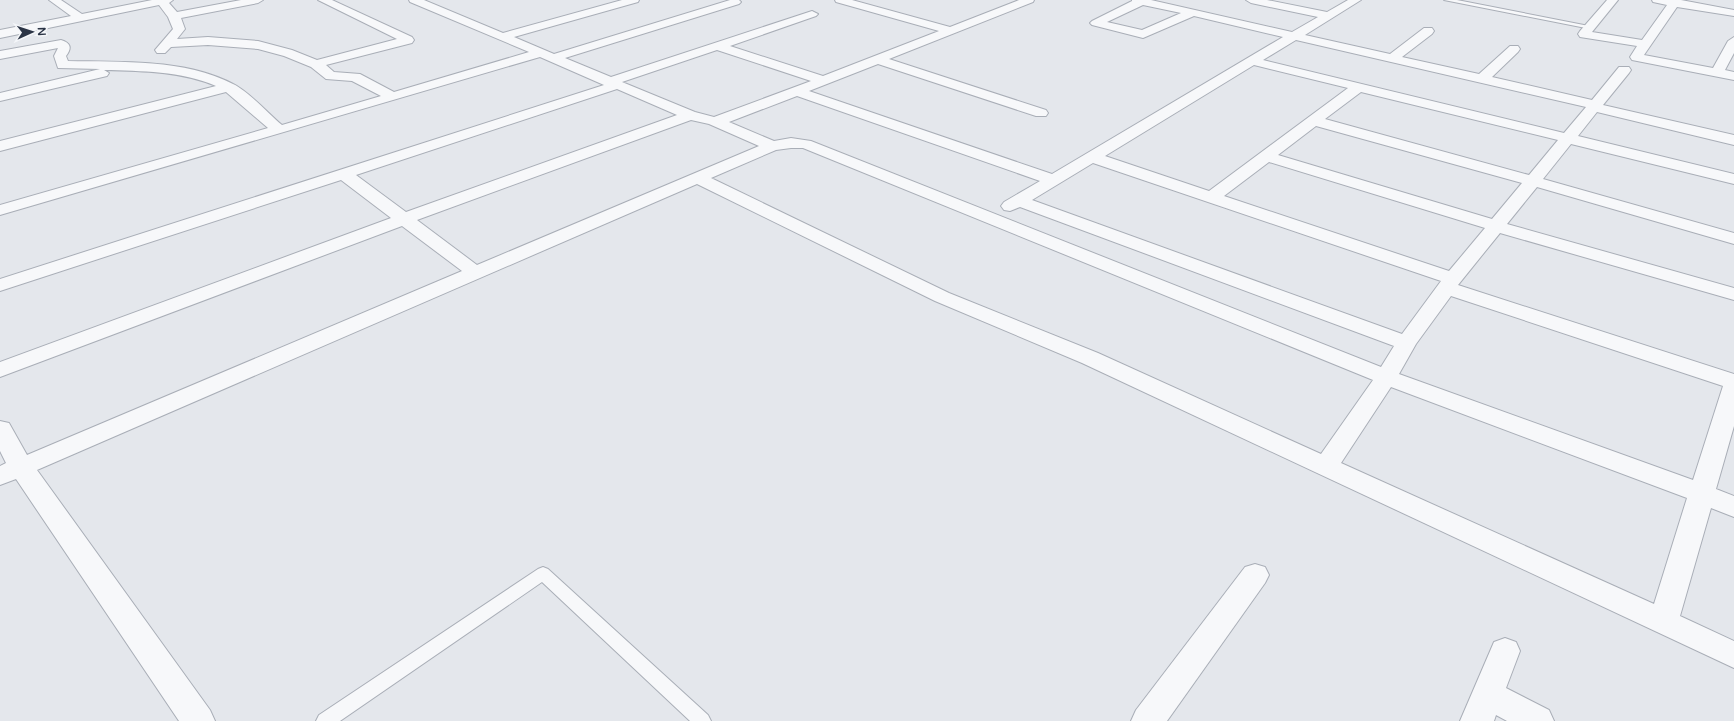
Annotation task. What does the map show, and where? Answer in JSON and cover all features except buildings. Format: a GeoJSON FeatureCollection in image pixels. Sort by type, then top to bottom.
{"type":"FeatureCollection","features":[{"type":"Feature","properties":{"kind":"street"},"geometry":{"type":"LineString","coordinates":[[54,0],[81,18]]}},
{"type":"Feature","properties":{"kind":"street"},"geometry":{"type":"LineString","coordinates":[[124,0],[134,7]]}},
{"type":"Feature","properties":{"kind":"street"},"geometry":{"type":"LineString","coordinates":[[174,16],[258,0]]}},
{"type":"Feature","properties":{"kind":"street"},"geometry":{"type":"LineString","coordinates":[[316,64],[408,40],[323,0]]}},
{"type":"Feature","properties":{"kind":"street"},"geometry":{"type":"LineString","coordinates":[[414,0],[690,115],[714,121],[772,146]]}},
{"type":"Feature","properties":{"kind":"street"},"geometry":{"type":"LineString","coordinates":[[502,37],[634,0]]}},
{"type":"Feature","properties":{"kind":"street"},"geometry":{"type":"LineString","coordinates":[[840,0],[949,30]]}},
{"type":"Feature","properties":{"kind":"street"},"geometry":{"type":"LineString","coordinates":[[714,121],[725,119],[1028,0]]}},
{"type":"Feature","properties":{"kind":"street"},"geometry":{"type":"LineString","coordinates":[[1251,0],[1329,16]]}},
{"type":"Feature","properties":{"kind":"street"},"geometry":{"type":"LineString","coordinates":[[990,218],[1356,0]]}},
{"type":"Feature","properties":{"kind":"street"},"geometry":{"type":"LineString","coordinates":[[1607,50],[1588,44],[1587,30],[1613,0]]}},
{"type":"Feature","properties":{"kind":"street"},"geometry":{"type":"LineString","coordinates":[[1657,0],[1675,1],[1734,13]]}},
{"type":"Feature","properties":{"kind":"street"},"geometry":{"type":"LineString","coordinates":[[1718,0],[1734,3]]}},
{"type":"Feature","properties":{"kind":"street"},"geometry":{"type":"LineString","coordinates":[[0,34],[165,1],[174,16],[179,29],[158,53],[128,67],[0,97]]}},
{"type":"Feature","properties":{"kind":"street"},"geometry":{"type":"LineString","coordinates":[[1192,13],[1143,34],[1096,22],[1140,1],[1482,79],[1734,140]]}},
{"type":"Feature","properties":{"kind":"street"},"geometry":{"type":"LineString","coordinates":[[1636,57],[1675,1]]}},
{"type":"Feature","properties":{"kind":"street"},"geometry":{"type":"LineString","coordinates":[[0,210],[280,130],[392,96],[547,55],[735,2]]}},
{"type":"Feature","properties":{"kind":"street"},"geometry":{"type":"LineString","coordinates":[[0,285],[613,83],[812,14]]}},
{"type":"Feature","properties":{"kind":"street"},"geometry":{"type":"LineString","coordinates":[[1587,30],[1645,44]]}},
{"type":"Feature","properties":{"kind":"street"},"geometry":{"type":"LineString","coordinates":[[1392,58],[1428,31]]}},
{"type":"Feature","properties":{"kind":"street"},"geometry":{"type":"LineString","coordinates":[[167,43],[208,41],[258,45],[288,53],[316,64],[332,76],[355,77],[392,96]]}},
{"type":"Feature","properties":{"kind":"street"},"geometry":{"type":"LineString","coordinates":[[1717,73],[1734,41]]}},
{"type":"Feature","properties":{"kind":"street"},"geometry":{"type":"LineString","coordinates":[[0,55],[61,44],[64,45],[64,50],[60,56],[63,65],[128,67],[192,74],[216,80],[229,87],[280,130]]}},
{"type":"Feature","properties":{"kind":"street"},"geometry":{"type":"LineString","coordinates":[[718,46],[823,80]]}},
{"type":"Feature","properties":{"kind":"street"},"geometry":{"type":"LineString","coordinates":[[1482,79],[1514,49]]}},
{"type":"Feature","properties":{"kind":"street"},"geometry":{"type":"LineString","coordinates":[[1622,54],[1734,76]]}},
{"type":"Feature","properties":{"kind":"street"},"geometry":{"type":"LineString","coordinates":[[876,59],[1041,113]]}},
{"type":"Feature","properties":{"kind":"street"},"geometry":{"type":"LineString","coordinates":[[1252,61],[1357,88],[1734,179]]}},
{"type":"Feature","properties":{"kind":"street"},"geometry":{"type":"LineString","coordinates":[[1326,467],[1386,377],[1406,343],[1450,284],[1567,138],[1624,70]]}},
{"type":"Feature","properties":{"kind":"street"},"geometry":{"type":"LineString","coordinates":[[0,146],[229,87]]}},
{"type":"Feature","properties":{"kind":"street"},"geometry":{"type":"LineString","coordinates":[[1212,197],[1357,88]]}},
{"type":"Feature","properties":{"kind":"street"},"geometry":{"type":"LineString","coordinates":[[796,91],[1054,180]]}},
{"type":"Feature","properties":{"kind":"street"},"geometry":{"type":"LineString","coordinates":[[0,370],[404,219],[690,115]]}},
{"type":"Feature","properties":{"kind":"street"},"geometry":{"type":"LineString","coordinates":[[1314,121],[1734,238]]}},
{"type":"Feature","properties":{"kind":"street"},"geometry":{"type":"LineString","coordinates":[[11,471],[772,146],[791,143],[806,144],[1386,377],[1702,493],[1734,507]]}},
{"type":"Feature","properties":{"kind":"street"},"geometry":{"type":"LineString","coordinates":[[1266,156],[1496,226],[1734,294]]}},
{"type":"Feature","properties":{"kind":"street"},"geometry":{"type":"LineString","coordinates":[[1092,157],[1212,197],[1450,284],[1734,382]]}},
{"type":"Feature","properties":{"kind":"street"},"geometry":{"type":"LineString","coordinates":[[343,173],[476,273]]}},
{"type":"Feature","properties":{"kind":"street"},"geometry":{"type":"LineString","coordinates":[[698,178],[942,297],[1090,358],[1734,655]]}},
{"type":"Feature","properties":{"kind":"street"},"geometry":{"type":"LineString","coordinates":[[1018,201],[1406,343]]}},
{"type":"Feature","properties":{"kind":"street"},"geometry":{"type":"LineString","coordinates":[[1663,622],[1734,386]]}},
{"type":"Feature","properties":{"kind":"street"},"geometry":{"type":"LineString","coordinates":[[0,429],[11,471],[198,721]]}},
{"type":"Feature","properties":{"kind":"street"},"geometry":{"type":"LineString","coordinates":[[1148,721],[1256,575]]}},
{"type":"Feature","properties":{"kind":"street"},"geometry":{"type":"LineString","coordinates":[[1505,651],[1483,708],[1537,721]]}},
{"type":"Feature","properties":{"kind":"lane"},"geometry":{"type":"LineString","coordinates":[[1447,0],[1587,30]]}},
{"type":"Feature","properties":{"kind":"lane"},"geometry":{"type":"LineString","coordinates":[[325,721],[543,573],[702,721]]}}]}
